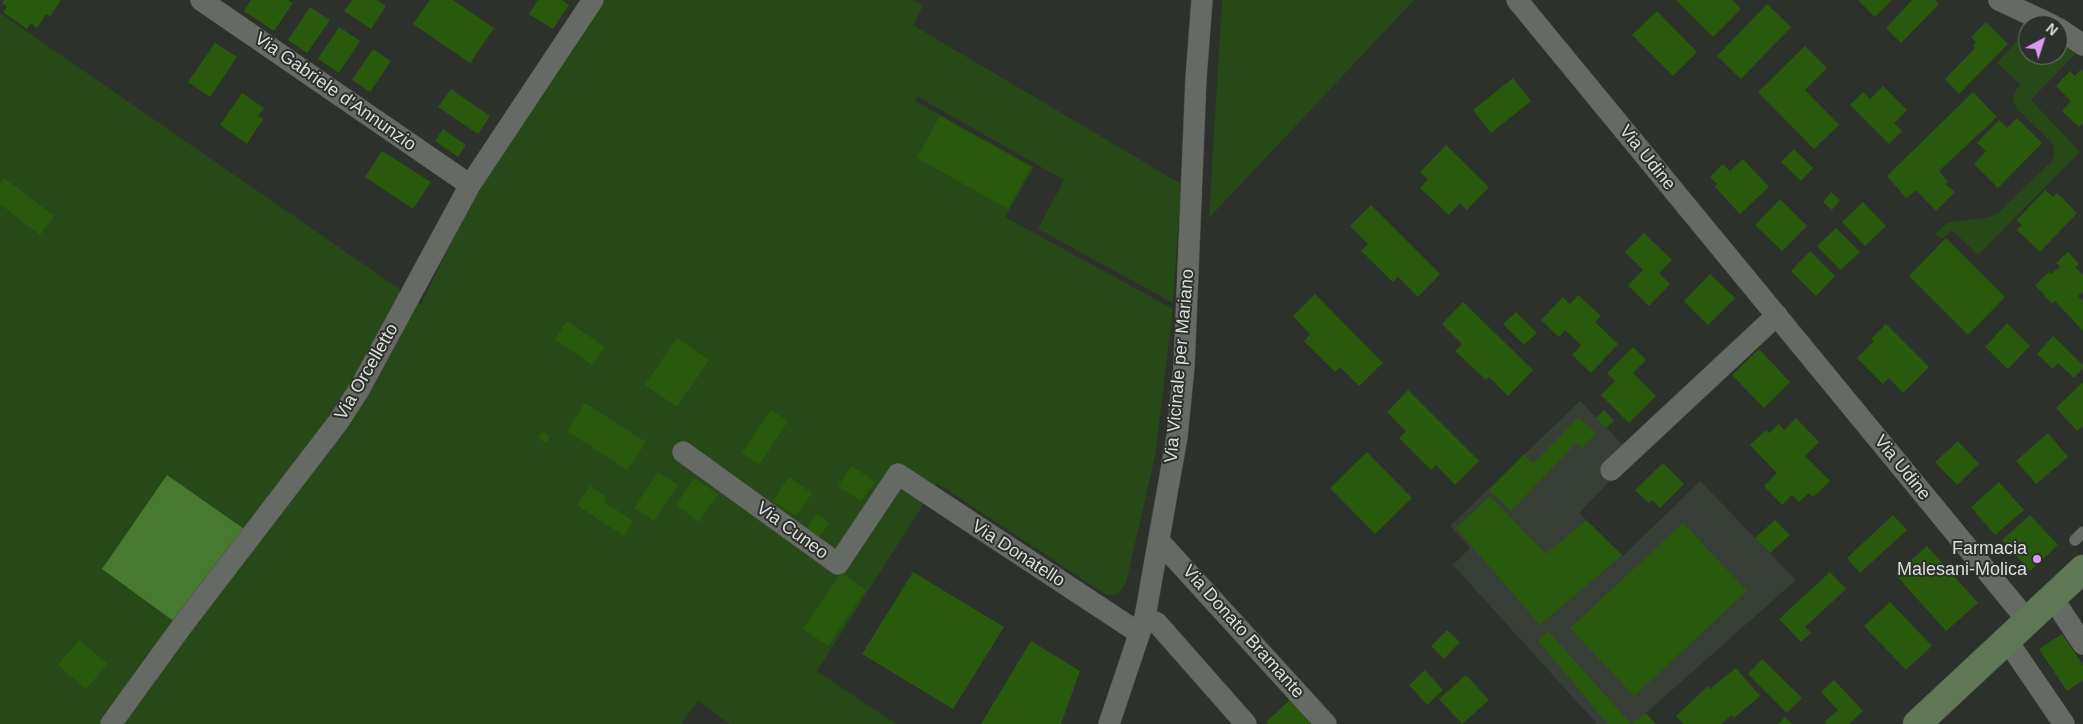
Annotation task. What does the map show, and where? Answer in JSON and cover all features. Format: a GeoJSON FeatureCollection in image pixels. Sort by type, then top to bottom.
{"type":"FeatureCollection","features":[{"type":"Feature","properties":{"kind":"main road"},"geometry":{"type":"LineString","coordinates":[[1917,724],[2083,569]]}},
{"type":"Feature","properties":{"kind":"street","name":"Via Gabriele d'Annunzio"},"geometry":{"type":"LineString","coordinates":[[202,0],[470,185]]}},
{"type":"Feature","properties":{"kind":"street","name":"Via Orcelletto"},"geometry":{"type":"LineString","coordinates":[[111,724],[182,626],[339,420],[360,388],[470,185],[593,0]]}},
{"type":"Feature","properties":{"kind":"street","name":"Via Vicinale per Mariano"},"geometry":{"type":"LineString","coordinates":[[1109,724],[1142,625],[1160,541],[1177,437],[1184,367],[1196,78],[1202,0]]}},
{"type":"Feature","properties":{"kind":"street","name":"Via Udine"},"geometry":{"type":"LineString","coordinates":[[1517,0],[2027,620]]}},
{"type":"Feature","properties":{"kind":"street"},"geometry":{"type":"LineString","coordinates":[[1999,0],[2031,15]]}},
{"type":"Feature","properties":{"kind":"street"},"geometry":{"type":"LineString","coordinates":[[2068,34],[2083,44]]}},
{"type":"Feature","properties":{"kind":"street"},"geometry":{"type":"LineString","coordinates":[[1611,470],[1777,315]]}},
{"type":"Feature","properties":{"kind":"street","name":"Via Cuneo"},"geometry":{"type":"LineString","coordinates":[[683,452],[838,564],[898,474]]}},
{"type":"Feature","properties":{"kind":"street","name":"Via Donatello"},"geometry":{"type":"LineString","coordinates":[[898,474],[1142,625],[1156,623],[1246,724]]}},
{"type":"Feature","properties":{"kind":"street","name":"Via Donato Bramante"},"geometry":{"type":"LineString","coordinates":[[1160,541],[1326,724]]}},
{"type":"Feature","properties":{"kind":"street"},"geometry":{"type":"LineString","coordinates":[[2052,597],[2083,644]]}},
{"type":"Feature","properties":{"kind":"street"},"geometry":{"type":"LineString","coordinates":[[2006,639],[2064,724]]}},
{"type":"Feature","properties":{"kind":"shaded area"},"geometry":{"type":"Polygon","coordinates":[[[1580,401],[1625,447],[1614,477],[1579,513],[1623,556],[1700,481],[1796,580],[1646,713],[1656,724],[1597,724],[1453,565],[1470,548],[1450,526],[1580,401]]]}},
{"type":"Feature","properties":{"kind":"green space"},"geometry":{"type":"Polygon","coordinates":[[[603,0],[913,0],[923,6],[913,25],[1181,184],[1173,303],[1038,229],[1064,180],[918,97],[915,101],[1034,167],[1005,217],[1173,309],[1155,456],[1126,583],[1122,589],[1115,595],[1109,595],[1099,590],[937,483],[817,671],[896,724],[730,724],[698,701],[681,724],[0,724],[0,13],[421,304],[481,183],[603,0]]]}},
{"type":"Feature","properties":{"kind":"green space"},"geometry":{"type":"Polygon","coordinates":[[[1222,0],[1414,0],[1209,218],[1222,0]]]}},
{"type":"Feature","properties":{"kind":"green space"},"geometry":{"type":"Polygon","coordinates":[[[2018,40],[2018,65],[2065,65],[2031,100],[2080,152],[1978,255],[1952,230],[1942,239],[1935,234],[1947,223],[1989,217],[1998,213],[2052,161],[2054,154],[2053,145],[2017,109],[2014,103],[2013,98],[2016,90],[2021,85],[1997,63],[2018,40]]]}},
{"type":"Feature","properties":{"kind":"green space"},"geometry":{"type":"Polygon","coordinates":[[[2068,43],[2079,50],[2068,61],[2068,43]]]}},
{"type":"Feature","properties":{"kind":"green space"},"geometry":{"type":"Polygon","coordinates":[[[167,475],[247,531],[179,625],[102,569],[167,475]]]}},
{"type":"Feature","properties":{"kind":"building"},"geometry":{"type":"Polygon","coordinates":[[[4,0],[61,0],[50,16],[46,14],[37,28],[31,23],[27,29],[3,12],[7,7],[2,3],[4,0]]]}},
{"type":"Feature","properties":{"kind":"building"},"geometry":{"type":"Polygon","coordinates":[[[251,0],[288,0],[293,3],[274,31],[244,11],[251,0]]]}},
{"type":"Feature","properties":{"kind":"building"},"geometry":{"type":"Polygon","coordinates":[[[352,0],[377,0],[386,6],[371,29],[344,11],[352,0]]]}},
{"type":"Feature","properties":{"kind":"building"},"geometry":{"type":"Polygon","coordinates":[[[430,0],[453,0],[494,28],[470,63],[413,24],[430,0]]]}},
{"type":"Feature","properties":{"kind":"building"},"geometry":{"type":"Polygon","coordinates":[[[538,0],[562,0],[569,5],[553,29],[529,14],[538,0]]]}},
{"type":"Feature","properties":{"kind":"building"},"geometry":{"type":"Polygon","coordinates":[[[1676,0],[1733,0],[1741,9],[1713,37],[1676,0]]]}},
{"type":"Feature","properties":{"kind":"building"},"geometry":{"type":"Polygon","coordinates":[[[1858,0],[1892,0],[1875,17],[1858,0]]]}},
{"type":"Feature","properties":{"kind":"building"},"geometry":{"type":"Polygon","coordinates":[[[1912,0],[1935,0],[1939,4],[1901,43],[1886,28],[1912,0]]]}},
{"type":"Feature","properties":{"kind":"building"},"geometry":{"type":"Polygon","coordinates":[[[1767,4],[1791,27],[1741,79],[1717,56],[1767,4]]]}},
{"type":"Feature","properties":{"kind":"building"},"geometry":{"type":"Polygon","coordinates":[[[310,7],[330,20],[307,53],[288,40],[310,7]]]}},
{"type":"Feature","properties":{"kind":"building"},"geometry":{"type":"Polygon","coordinates":[[[1657,11],[1697,52],[1673,76],[1632,35],[1657,11]]]}},
{"type":"Feature","properties":{"kind":"building"},"geometry":{"type":"Polygon","coordinates":[[[1986,22],[2008,44],[1959,94],[1945,79],[1975,48],[1973,46],[1976,42],[1971,37],[1986,22]]]}},
{"type":"Feature","properties":{"kind":"building"},"geometry":{"type":"Polygon","coordinates":[[[339,27],[360,41],[339,73],[318,59],[339,27]]]}},
{"type":"Feature","properties":{"kind":"building"},"geometry":{"type":"Polygon","coordinates":[[[215,43],[237,57],[210,97],[188,82],[215,43]]]}},
{"type":"Feature","properties":{"kind":"building"},"geometry":{"type":"Polygon","coordinates":[[[1805,46],[1827,68],[1805,90],[1839,125],[1814,149],[1758,92],[1805,46]]]}},
{"type":"Feature","properties":{"kind":"building"},"geometry":{"type":"Polygon","coordinates":[[[373,49],[391,61],[370,92],[352,80],[373,49]]]}},
{"type":"Feature","properties":{"kind":"building"},"geometry":{"type":"Polygon","coordinates":[[[2081,69],[2083,72],[2083,123],[2079,127],[2062,111],[2071,101],[2056,86],[2070,71],[2075,76],[2081,69]]]}},
{"type":"Feature","properties":{"kind":"building"},"geometry":{"type":"Polygon","coordinates":[[[1513,78],[1531,101],[1491,133],[1473,110],[1513,78]]]}},
{"type":"Feature","properties":{"kind":"building"},"geometry":{"type":"Polygon","coordinates":[[[1883,86],[1907,110],[1894,123],[1902,131],[1889,144],[1850,105],[1863,92],[1870,99],[1883,86]]]}},
{"type":"Feature","properties":{"kind":"building"},"geometry":{"type":"Polygon","coordinates":[[[451,89],[490,116],[478,134],[438,107],[451,89]]]}},
{"type":"Feature","properties":{"kind":"building"},"geometry":{"type":"Polygon","coordinates":[[[1973,92],[1997,117],[1939,171],[1948,182],[1945,184],[1955,192],[1936,211],[1916,190],[1906,198],[1887,176],[1973,92]]]}},
{"type":"Feature","properties":{"kind":"building"},"geometry":{"type":"Polygon","coordinates":[[[242,93],[264,108],[258,116],[263,119],[247,144],[220,125],[242,93]]]}},
{"type":"Feature","properties":{"kind":"building"},"geometry":{"type":"Polygon","coordinates":[[[940,116],[1031,167],[1008,209],[917,158],[940,116]]]}},
{"type":"Feature","properties":{"kind":"building"},"geometry":{"type":"Polygon","coordinates":[[[2017,118],[2042,143],[1998,188],[1974,164],[1986,151],[1977,143],[1999,120],[2007,128],[2017,118]]]}},
{"type":"Feature","properties":{"kind":"building"},"geometry":{"type":"Polygon","coordinates":[[[443,129],[466,145],[458,157],[435,141],[443,129]]]}},
{"type":"Feature","properties":{"kind":"building"},"geometry":{"type":"Polygon","coordinates":[[[1446,145],[1489,187],[1467,210],[1460,203],[1449,215],[1420,188],[1428,179],[1420,172],[1446,145]]]}},
{"type":"Feature","properties":{"kind":"building"},"geometry":{"type":"Polygon","coordinates":[[[1794,149],[1813,168],[1801,181],[1781,162],[1794,149]]]}},
{"type":"Feature","properties":{"kind":"building"},"geometry":{"type":"Polygon","coordinates":[[[382,151],[431,182],[413,209],[365,177],[382,151]]]}},
{"type":"Feature","properties":{"kind":"building"},"geometry":{"type":"Polygon","coordinates":[[[1743,159],[1769,187],[1740,214],[1715,187],[1717,184],[1710,177],[1723,164],[1730,171],[1743,159]]]}},
{"type":"Feature","properties":{"kind":"building"},"geometry":{"type":"Polygon","coordinates":[[[4,178],[54,216],[40,235],[0,204],[0,184],[4,178]]]}},
{"type":"Feature","properties":{"kind":"building"},"geometry":{"type":"Polygon","coordinates":[[[2045,190],[2053,197],[2057,193],[2077,213],[2040,252],[2017,230],[2022,225],[2017,220],[2045,190]]]}},
{"type":"Feature","properties":{"kind":"building"},"geometry":{"type":"Polygon","coordinates":[[[1831,192],[1840,200],[1832,210],[1823,202],[1831,192]]]}},
{"type":"Feature","properties":{"kind":"building"},"geometry":{"type":"Polygon","coordinates":[[[1780,199],[1807,226],[1782,251],[1755,225],[1780,199]]]}},
{"type":"Feature","properties":{"kind":"building"},"geometry":{"type":"Polygon","coordinates":[[[1863,202],[1886,226],[1865,246],[1842,222],[1863,202]]]}},
{"type":"Feature","properties":{"kind":"building"},"geometry":{"type":"Polygon","coordinates":[[[1371,205],[1440,274],[1418,297],[1398,277],[1393,282],[1361,251],[1368,244],[1350,226],[1371,205]]]}},
{"type":"Feature","properties":{"kind":"building"},"geometry":{"type":"Polygon","coordinates":[[[1836,228],[1860,252],[1840,270],[1817,246],[1836,228]]]}},
{"type":"Feature","properties":{"kind":"building"},"geometry":{"type":"Polygon","coordinates":[[[1644,233],[1672,260],[1659,273],[1670,284],[1649,306],[1628,285],[1643,270],[1625,252],[1644,233]]]}},
{"type":"Feature","properties":{"kind":"building"},"geometry":{"type":"Polygon","coordinates":[[[1946,238],[2005,297],[1968,335],[1909,276],[1946,238]]]}},
{"type":"Feature","properties":{"kind":"building"},"geometry":{"type":"Polygon","coordinates":[[[1810,251],[1835,276],[1816,296],[1791,271],[1810,251]]]}},
{"type":"Feature","properties":{"kind":"building"},"geometry":{"type":"Polygon","coordinates":[[[2068,252],[2079,264],[2075,267],[2083,275],[2083,292],[2078,296],[2083,301],[2083,331],[2055,301],[2052,304],[2035,285],[2049,272],[2051,274],[2060,267],[2056,263],[2068,252]]]}},
{"type":"Feature","properties":{"kind":"building"},"geometry":{"type":"Polygon","coordinates":[[[1710,274],[1735,298],[1708,325],[1684,301],[1710,274]]]}},
{"type":"Feature","properties":{"kind":"building"},"geometry":{"type":"Polygon","coordinates":[[[1315,294],[1383,363],[1359,386],[1340,367],[1335,372],[1304,341],[1310,334],[1293,316],[1315,294]]]}},
{"type":"Feature","properties":{"kind":"building"},"geometry":{"type":"Polygon","coordinates":[[[1578,295],[1601,316],[1595,322],[1618,344],[1591,373],[1572,355],[1581,345],[1565,330],[1559,337],[1541,320],[1563,297],[1570,304],[1578,295]]]}},
{"type":"Feature","properties":{"kind":"building"},"geometry":{"type":"Polygon","coordinates":[[[1463,302],[1533,370],[1508,396],[1489,377],[1486,380],[1455,351],[1462,344],[1442,324],[1463,302]]]}},
{"type":"Feature","properties":{"kind":"building"},"geometry":{"type":"Polygon","coordinates":[[[1516,312],[1537,333],[1524,345],[1503,324],[1516,312]]]}},
{"type":"Feature","properties":{"kind":"building"},"geometry":{"type":"Polygon","coordinates":[[[567,321],[605,347],[592,365],[555,339],[567,321]]]}},
{"type":"Feature","properties":{"kind":"building"},"geometry":{"type":"Polygon","coordinates":[[[2007,323],[2030,346],[2008,369],[1985,347],[2007,323]]]}},
{"type":"Feature","properties":{"kind":"building"},"geometry":{"type":"Polygon","coordinates":[[[1886,324],[1929,367],[1903,393],[1889,378],[1883,384],[1857,358],[1874,341],[1871,339],[1886,324]]]}},
{"type":"Feature","properties":{"kind":"building"},"geometry":{"type":"Polygon","coordinates":[[[2053,336],[2083,365],[2083,368],[2074,378],[2058,363],[2053,369],[2037,354],[2053,336]]]}},
{"type":"Feature","properties":{"kind":"building"},"geometry":{"type":"Polygon","coordinates":[[[677,338],[709,360],[677,407],[645,385],[677,338]]]}},
{"type":"Feature","properties":{"kind":"building"},"geometry":{"type":"Polygon","coordinates":[[[1633,347],[1646,360],[1633,373],[1656,396],[1629,423],[1601,395],[1615,381],[1607,373],[1633,347]]]}},
{"type":"Feature","properties":{"kind":"building"},"geometry":{"type":"Polygon","coordinates":[[[1759,349],[1790,382],[1764,408],[1732,375],[1759,349]]]}},
{"type":"Feature","properties":{"kind":"building"},"geometry":{"type":"Polygon","coordinates":[[[2083,382],[2083,426],[2077,431],[2056,408],[2083,382]]]}},
{"type":"Feature","properties":{"kind":"building"},"geometry":{"type":"Polygon","coordinates":[[[1408,390],[1479,461],[1455,485],[1436,465],[1431,470],[1399,438],[1406,431],[1387,412],[1408,390]]]}},
{"type":"Feature","properties":{"kind":"building"},"geometry":{"type":"Polygon","coordinates":[[[585,403],[646,442],[627,470],[567,431],[585,403]]]}},
{"type":"Feature","properties":{"kind":"building"},"geometry":{"type":"Polygon","coordinates":[[[771,410],[788,421],[759,465],[742,453],[771,410]]]}},
{"type":"Feature","properties":{"kind":"building"},"geometry":{"type":"Polygon","coordinates":[[[1604,410],[1614,421],[1606,428],[1596,418],[1604,410]]]}},
{"type":"Feature","properties":{"kind":"building"},"geometry":{"type":"Polygon","coordinates":[[[1579,417],[1596,433],[1582,448],[1576,443],[1511,511],[1489,490],[1524,454],[1533,464],[1579,417]]]}},
{"type":"Feature","properties":{"kind":"building"},"geometry":{"type":"Polygon","coordinates":[[[1796,418],[1819,442],[1805,456],[1830,481],[1813,497],[1809,493],[1799,502],[1792,495],[1782,505],[1764,486],[1777,473],[1750,445],[1766,430],[1769,433],[1779,424],[1784,430],[1796,418]]]}},
{"type":"Feature","properties":{"kind":"building"},"geometry":{"type":"Polygon","coordinates":[[[542,431],[550,437],[546,443],[538,438],[542,431]]]}},
{"type":"Feature","properties":{"kind":"building"},"geometry":{"type":"Polygon","coordinates":[[[2048,433],[2068,457],[2036,484],[2016,461],[2048,433]]]}},
{"type":"Feature","properties":{"kind":"building"},"geometry":{"type":"Polygon","coordinates":[[[1958,441],[1979,464],[1957,485],[1935,462],[1958,441]]]}},
{"type":"Feature","properties":{"kind":"building"},"geometry":{"type":"Polygon","coordinates":[[[1367,452],[1412,498],[1375,534],[1330,488],[1367,452]]]}},
{"type":"Feature","properties":{"kind":"building"},"geometry":{"type":"Polygon","coordinates":[[[1663,463],[1684,484],[1660,508],[1652,500],[1649,503],[1635,490],[1663,463]]]}},
{"type":"Feature","properties":{"kind":"building"},"geometry":{"type":"Polygon","coordinates":[[[852,466],[875,482],[861,501],[838,486],[852,466]]]}},
{"type":"Feature","properties":{"kind":"building"},"geometry":{"type":"Polygon","coordinates":[[[658,472],[678,485],[654,521],[634,508],[658,472]]]}},
{"type":"Feature","properties":{"kind":"building"},"geometry":{"type":"Polygon","coordinates":[[[789,477],[812,493],[796,516],[773,501],[789,477]]]}},
{"type":"Feature","properties":{"kind":"building"},"geometry":{"type":"Polygon","coordinates":[[[694,478],[718,494],[699,522],[676,505],[694,478]]]}},
{"type":"Feature","properties":{"kind":"building"},"geometry":{"type":"Polygon","coordinates":[[[1999,482],[2024,510],[1995,535],[1971,507],[1999,482]]]}},
{"type":"Feature","properties":{"kind":"building"},"geometry":{"type":"Polygon","coordinates":[[[590,486],[607,497],[604,502],[633,521],[624,536],[577,505],[590,486]]]}},
{"type":"Feature","properties":{"kind":"building"},"geometry":{"type":"Polygon","coordinates":[[[1490,496],[1546,554],[1586,520],[1622,555],[1540,625],[1456,528],[1490,496]]]}},
{"type":"Feature","properties":{"kind":"building"},"geometry":{"type":"Polygon","coordinates":[[[817,514],[829,523],[818,539],[805,530],[817,514]]]}},
{"type":"Feature","properties":{"kind":"building"},"geometry":{"type":"Polygon","coordinates":[[[1893,515],[1907,530],[1860,573],[1847,558],[1893,515]]]}},
{"type":"Feature","properties":{"kind":"building"},"geometry":{"type":"Polygon","coordinates":[[[2030,515],[2058,545],[2030,571],[2002,540],[2030,515]]]}},
{"type":"Feature","properties":{"kind":"building"},"geometry":{"type":"Polygon","coordinates":[[[1775,520],[1790,535],[1770,553],[1755,538],[1775,520]]]}},
{"type":"Feature","properties":{"kind":"building"},"geometry":{"type":"Polygon","coordinates":[[[1683,523],[1747,591],[1634,696],[1570,628],[1683,523]]]}},
{"type":"Feature","properties":{"kind":"building"},"geometry":{"type":"Polygon","coordinates":[[[1927,546],[1978,603],[1946,631],[1895,574],[1927,546]]]}},
{"type":"Feature","properties":{"kind":"building"},"geometry":{"type":"Polygon","coordinates":[[[913,572],[1004,627],[953,709],[862,654],[913,572]]]}},
{"type":"Feature","properties":{"kind":"building"},"geometry":{"type":"Polygon","coordinates":[[[1830,572],[1846,589],[1805,627],[1811,633],[1801,642],[1779,619],[1830,572]]]}},
{"type":"Feature","properties":{"kind":"building"},"geometry":{"type":"Polygon","coordinates":[[[841,573],[866,590],[828,646],[803,629],[841,573]]]}},
{"type":"Feature","properties":{"kind":"building"},"geometry":{"type":"Polygon","coordinates":[[[1890,602],[1932,646],[1906,670],[1864,626],[1890,602]]]}},
{"type":"Feature","properties":{"kind":"building"},"geometry":{"type":"Polygon","coordinates":[[[1447,630],[1460,642],[1444,659],[1431,646],[1447,630]]]}},
{"type":"Feature","properties":{"kind":"building"},"geometry":{"type":"Polygon","coordinates":[[[1548,631],[1631,724],[1608,724],[1538,641],[1548,631]]]}},
{"type":"Feature","properties":{"kind":"building"},"geometry":{"type":"Polygon","coordinates":[[[2062,634],[2083,665],[2083,680],[2067,691],[2039,649],[2062,634]]]}},
{"type":"Feature","properties":{"kind":"building"},"geometry":{"type":"Polygon","coordinates":[[[79,640],[108,664],[86,689],[58,665],[79,640]]]}},
{"type":"Feature","properties":{"kind":"building"},"geometry":{"type":"Polygon","coordinates":[[[1031,641],[1080,671],[1061,724],[981,724],[1031,641]]]}},
{"type":"Feature","properties":{"kind":"building"},"geometry":{"type":"Polygon","coordinates":[[[1762,659],[1802,698],[1787,713],[1748,674],[1762,659]]]}},
{"type":"Feature","properties":{"kind":"building"},"geometry":{"type":"Polygon","coordinates":[[[1736,668],[1760,696],[1734,718],[1732,715],[1721,724],[1683,724],[1676,716],[1708,686],[1710,689],[1736,668]]]}},
{"type":"Feature","properties":{"kind":"building"},"geometry":{"type":"Polygon","coordinates":[[[1425,670],[1443,690],[1427,705],[1409,685],[1425,670]]]}},
{"type":"Feature","properties":{"kind":"building"},"geometry":{"type":"Polygon","coordinates":[[[1466,675],[1489,700],[1462,724],[1439,699],[1466,675]]]}},
{"type":"Feature","properties":{"kind":"building"},"geometry":{"type":"Polygon","coordinates":[[[1834,680],[1863,711],[1849,724],[1826,724],[1824,722],[1838,710],[1821,692],[1834,680]]]}},
{"type":"Feature","properties":{"kind":"building"},"geometry":{"type":"Polygon","coordinates":[[[1292,698],[1312,721],[1309,724],[1268,724],[1266,722],[1292,698]]]}},
{"type":"Feature","properties":{"kind":"building"},"geometry":{"type":"Polygon","coordinates":[[[1646,713],[1655,724],[1632,724],[1646,713]]]}},
{"type":"Feature","properties":{"kind":"building"},"geometry":{"type":"Polygon","coordinates":[[[1785,717],[1792,724],[1778,724],[1785,717]]]}},
{"type":"Feature","properties":{"kind":"place","name":"Farmacia Malesani-Molica"},"geometry":{"type":"Point","coordinates":[2037,559]}}]}
